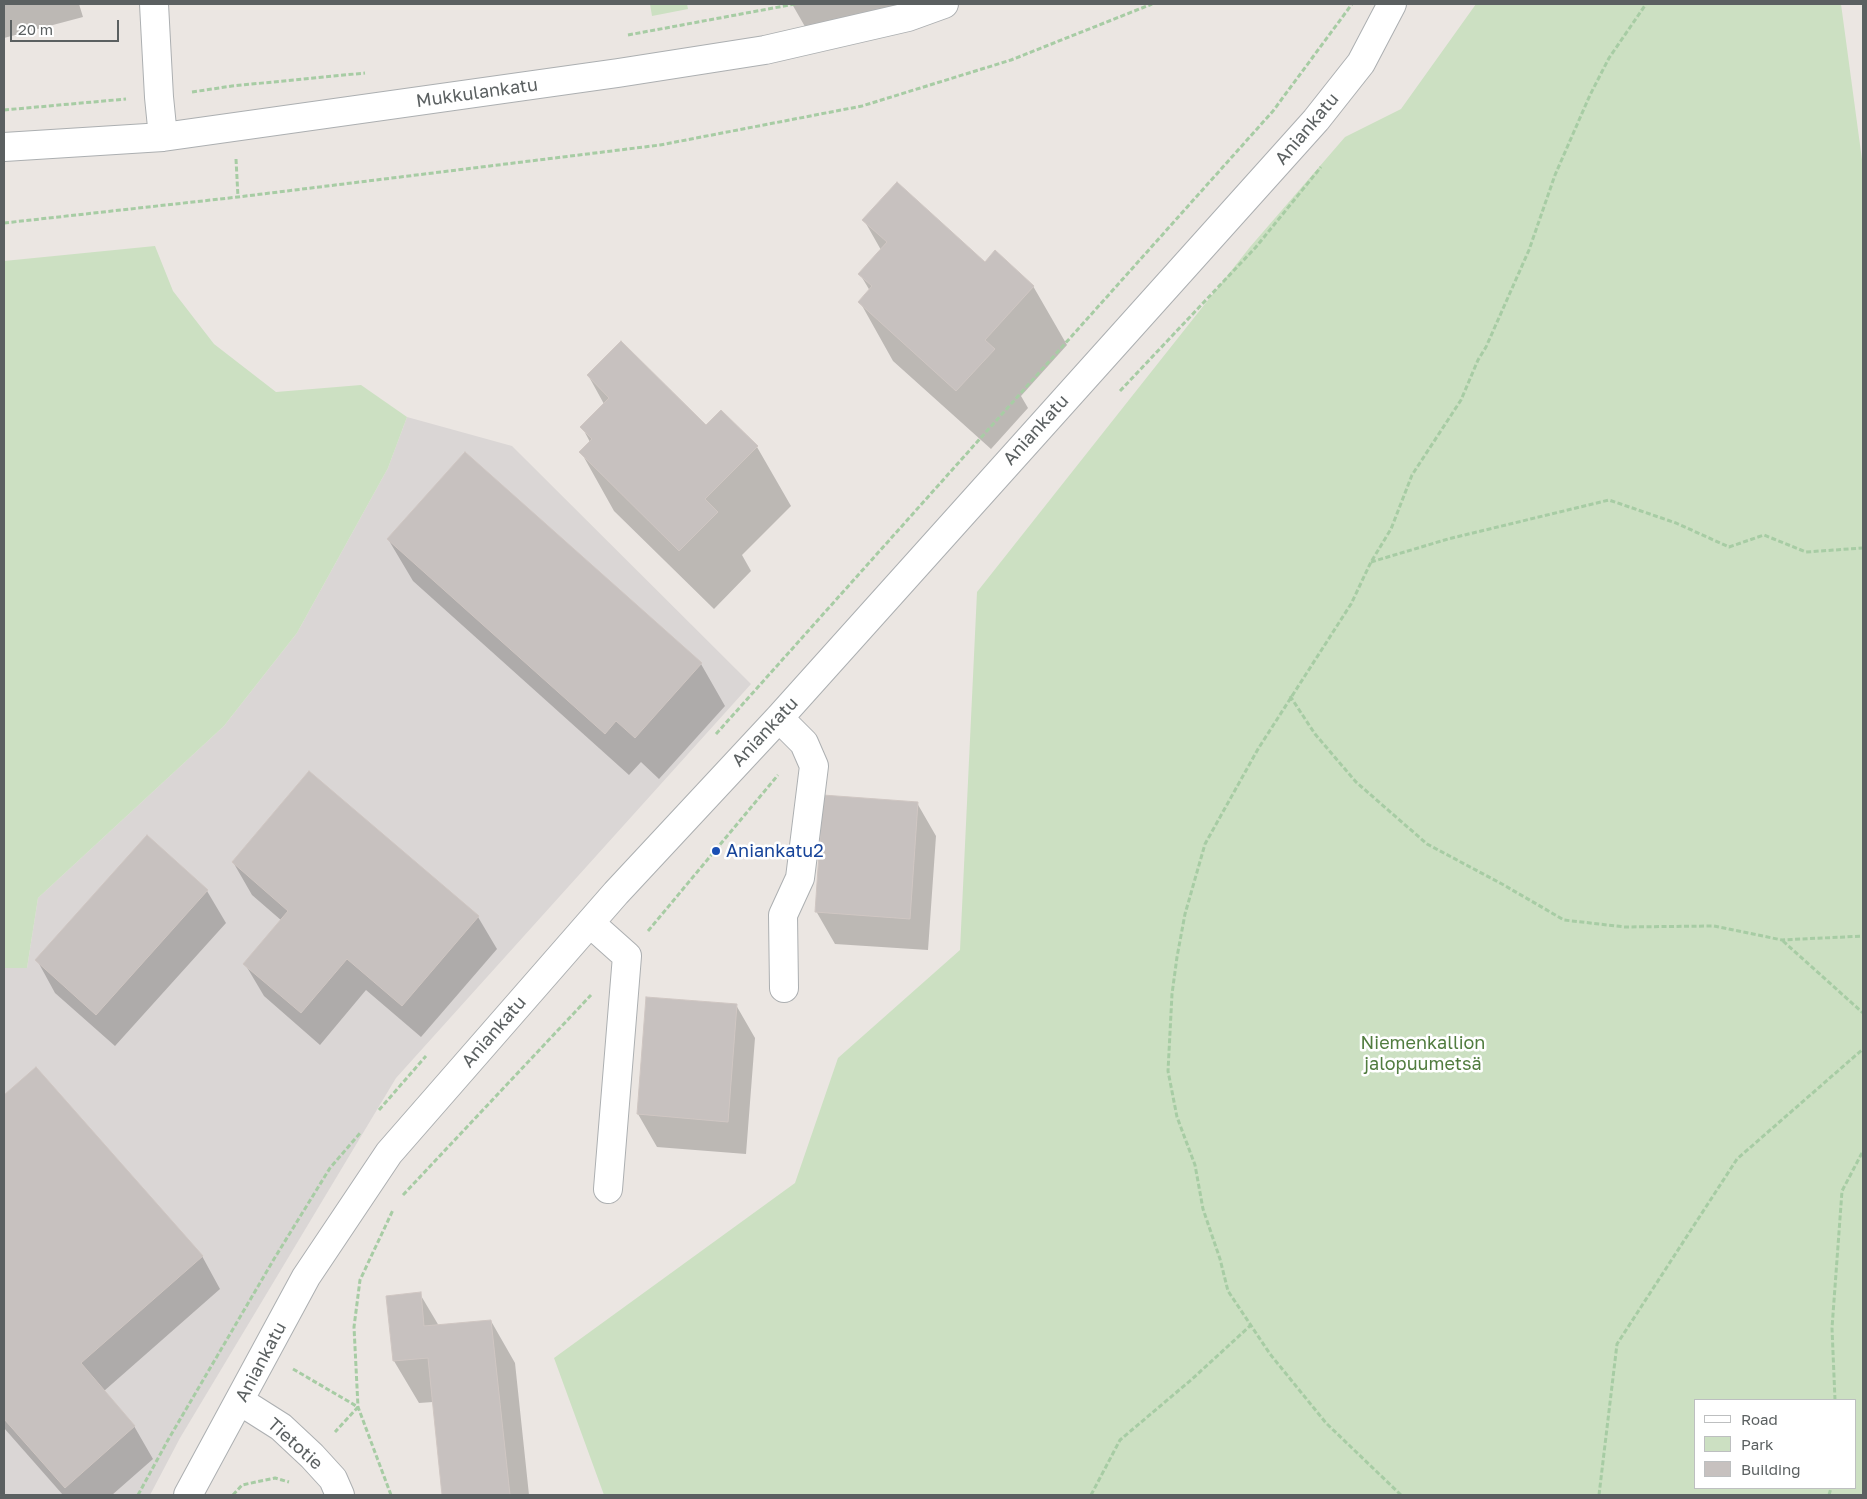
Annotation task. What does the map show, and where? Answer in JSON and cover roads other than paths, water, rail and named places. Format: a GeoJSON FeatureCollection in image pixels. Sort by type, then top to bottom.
{"type":"FeatureCollection","features":[{"type":"Feature","properties":{"kind":"street"},"geometry":{"type":"LineString","coordinates":[[154,4],[163,137]]}},
{"type":"Feature","properties":{"kind":"street","name":"Mukkulankatu"},"geometry":{"type":"LineString","coordinates":[[4,147],[163,137],[598,76],[765,50],[908,16],[944,4]]}},
{"type":"Feature","properties":{"kind":"street","name":"Aniankatu"},"geometry":{"type":"LineString","coordinates":[[188,1495],[306,1277],[389,1153],[590,923],[778,718],[1316,120],[1361,63],[1392,4]]}},
{"type":"Feature","properties":{"kind":"street"},"geometry":{"type":"LineString","coordinates":[[778,718],[804,743],[814,766],[800,878],[783,915],[784,988]]}},
{"type":"Feature","properties":{"kind":"street"},"geometry":{"type":"LineString","coordinates":[[590,923],[627,956],[608,1189]]}},
{"type":"Feature","properties":{"kind":"street","name":"Tietotie"},"geometry":{"type":"LineString","coordinates":[[240,1401],[281,1427],[312,1456],[333,1479],[340,1495]]}},
{"type":"Feature","properties":{"kind":"place","name":"Aniankatu2"},"geometry":{"type":"Point","coordinates":[716,851]}},
{"type":"Feature","properties":{"kind":"park label","name":"Niemenkallion jalopuumetsä"},"geometry":{"type":"Point","coordinates":[1423,1053]}}]}
